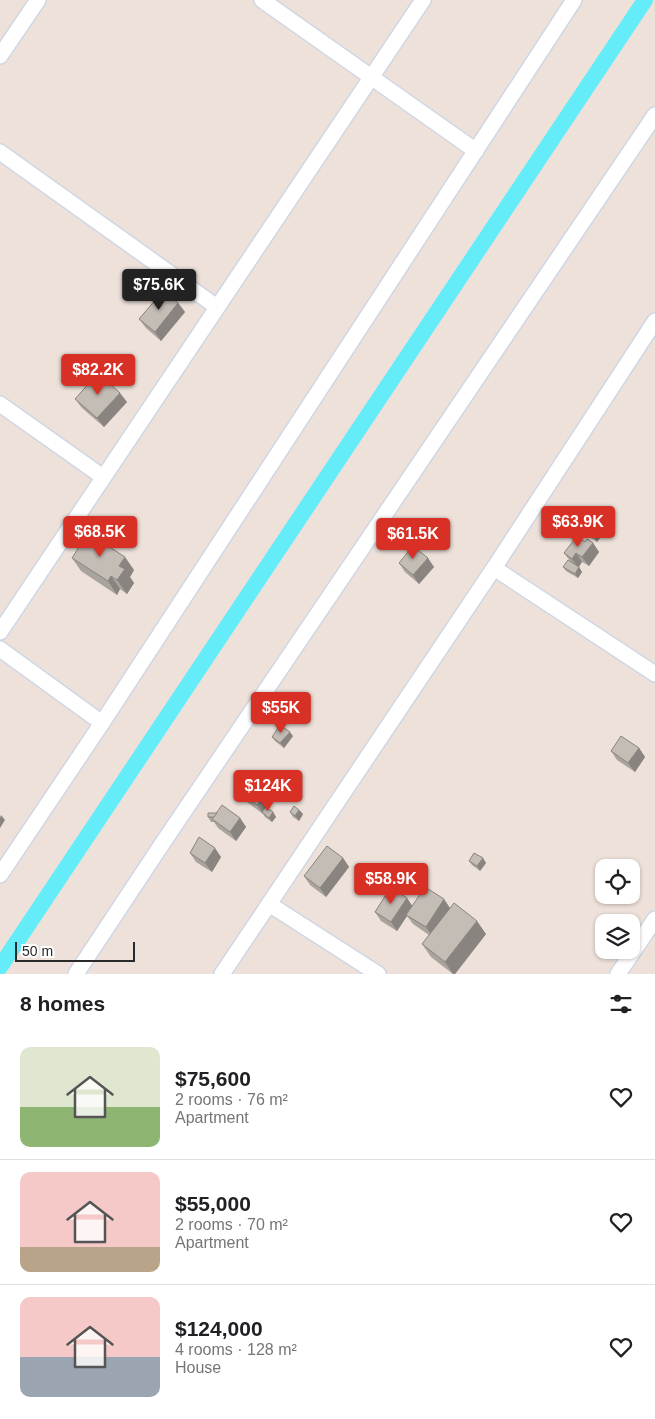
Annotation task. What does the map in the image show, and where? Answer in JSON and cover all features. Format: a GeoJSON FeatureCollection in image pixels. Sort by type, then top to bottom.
{"type":"FeatureCollection","features":[{"type":"Feature","properties":{"kind":"street"},"geometry":{"type":"LineString","coordinates":[[0,56],[38,0]]}},
{"type":"Feature","properties":{"kind":"street"},"geometry":{"type":"LineString","coordinates":[[262,0],[476,151]]}},
{"type":"Feature","properties":{"kind":"street"},"geometry":{"type":"LineString","coordinates":[[0,632],[423,0]]}},
{"type":"Feature","properties":{"kind":"street"},"geometry":{"type":"LineString","coordinates":[[0,875],[102,723],[574,0]]}},
{"type":"Feature","properties":{"kind":"street"},"geometry":{"type":"LineString","coordinates":[[76,974],[655,114]]}},
{"type":"Feature","properties":{"kind":"street"},"geometry":{"type":"LineString","coordinates":[[0,152],[217,307]]}},
{"type":"Feature","properties":{"kind":"street"},"geometry":{"type":"LineString","coordinates":[[222,974],[494,568],[655,321]]}},
{"type":"Feature","properties":{"kind":"street"},"geometry":{"type":"LineString","coordinates":[[0,404],[103,477]]}},
{"type":"Feature","properties":{"kind":"street"},"geometry":{"type":"LineString","coordinates":[[494,568],[655,674]]}},
{"type":"Feature","properties":{"kind":"street"},"geometry":{"type":"LineString","coordinates":[[0,649],[102,723]]}},
{"type":"Feature","properties":{"kind":"street"},"geometry":{"type":"LineString","coordinates":[[269,904],[378,974]]}},
{"type":"Feature","properties":{"kind":"street"},"geometry":{"type":"LineString","coordinates":[[618,974],[655,919]]}},
{"type":"Feature","properties":{"kind":"building"},"geometry":{"type":"Polygon","coordinates":[[[163,291],[178,303],[155,332],[139,319],[163,291]]]}},
{"type":"Feature","properties":{"kind":"building"},"geometry":{"type":"Polygon","coordinates":[[[98,373],[120,393],[97,418],[75,399],[98,373]]]}},
{"type":"Feature","properties":{"kind":"building"},"geometry":{"type":"Polygon","coordinates":[[[591,518],[602,526],[594,537],[583,529],[591,518]]]}},
{"type":"Feature","properties":{"kind":"building"},"geometry":{"type":"Polygon","coordinates":[[[88,533],[125,557],[119,566],[125,569],[117,580],[111,576],[108,581],[72,558],[88,533]]]}},
{"type":"Feature","properties":{"kind":"building"},"geometry":{"type":"Polygon","coordinates":[[[577,536],[585,542],[587,539],[593,543],[582,557],[576,553],[572,559],[564,553],[577,536]]]}},
{"type":"Feature","properties":{"kind":"building"},"geometry":{"type":"Polygon","coordinates":[[[413,546],[428,558],[413,575],[399,563],[413,546]]]}},
{"type":"Feature","properties":{"kind":"building"},"geometry":{"type":"Polygon","coordinates":[[[568,560],[579,567],[575,574],[563,567],[568,560]]]}},
{"type":"Feature","properties":{"kind":"building"},"geometry":{"type":"Polygon","coordinates":[[[280,725],[290,732],[280,743],[272,737],[280,725]]]}},
{"type":"Feature","properties":{"kind":"building"},"geometry":{"type":"Polygon","coordinates":[[[621,736],[639,748],[628,763],[611,751],[621,736]]]}},
{"type":"Feature","properties":{"kind":"building"},"geometry":{"type":"Polygon","coordinates":[[[243,776],[266,792],[257,805],[234,788],[243,776]]]}},
{"type":"Feature","properties":{"kind":"building"},"geometry":{"type":"Polygon","coordinates":[[[222,805],[240,818],[230,832],[212,819],[222,805]]]}},
{"type":"Feature","properties":{"kind":"building"},"geometry":{"type":"Polygon","coordinates":[[[294,806],[299,810],[295,816],[290,812],[294,806]]]}},
{"type":"Feature","properties":{"kind":"building"},"geometry":{"type":"Polygon","coordinates":[[[266,807],[273,812],[269,818],[262,812],[266,807]]]}},
{"type":"Feature","properties":{"kind":"building"},"geometry":{"type":"Polygon","coordinates":[[[208,813],[217,813],[214,817],[208,817],[208,813]]]}},
{"type":"Feature","properties":{"kind":"building"},"geometry":{"type":"Polygon","coordinates":[[[199,837],[215,848],[205,863],[190,853],[199,837]]]}},
{"type":"Feature","properties":{"kind":"building"},"geometry":{"type":"Polygon","coordinates":[[[327,846],[343,858],[320,888],[304,876],[327,846]]]}},
{"type":"Feature","properties":{"kind":"building"},"geometry":{"type":"Polygon","coordinates":[[[474,853],[483,858],[477,866],[469,861],[474,853]]]}},
{"type":"Feature","properties":{"kind":"building"},"geometry":{"type":"Polygon","coordinates":[[[391,887],[407,898],[391,922],[375,912],[391,887]]]}},
{"type":"Feature","properties":{"kind":"building"},"geometry":{"type":"Polygon","coordinates":[[[425,887],[444,899],[426,927],[406,915],[425,887]]]}},
{"type":"Feature","properties":{"kind":"building"},"geometry":{"type":"Polygon","coordinates":[[[454,903],[477,921],[445,962],[422,944],[454,903]]]}},
{"type":"Feature","properties":{"kind":"waterway"},"geometry":{"type":"LineString","coordinates":[[0,967],[645,0]]}}]}
